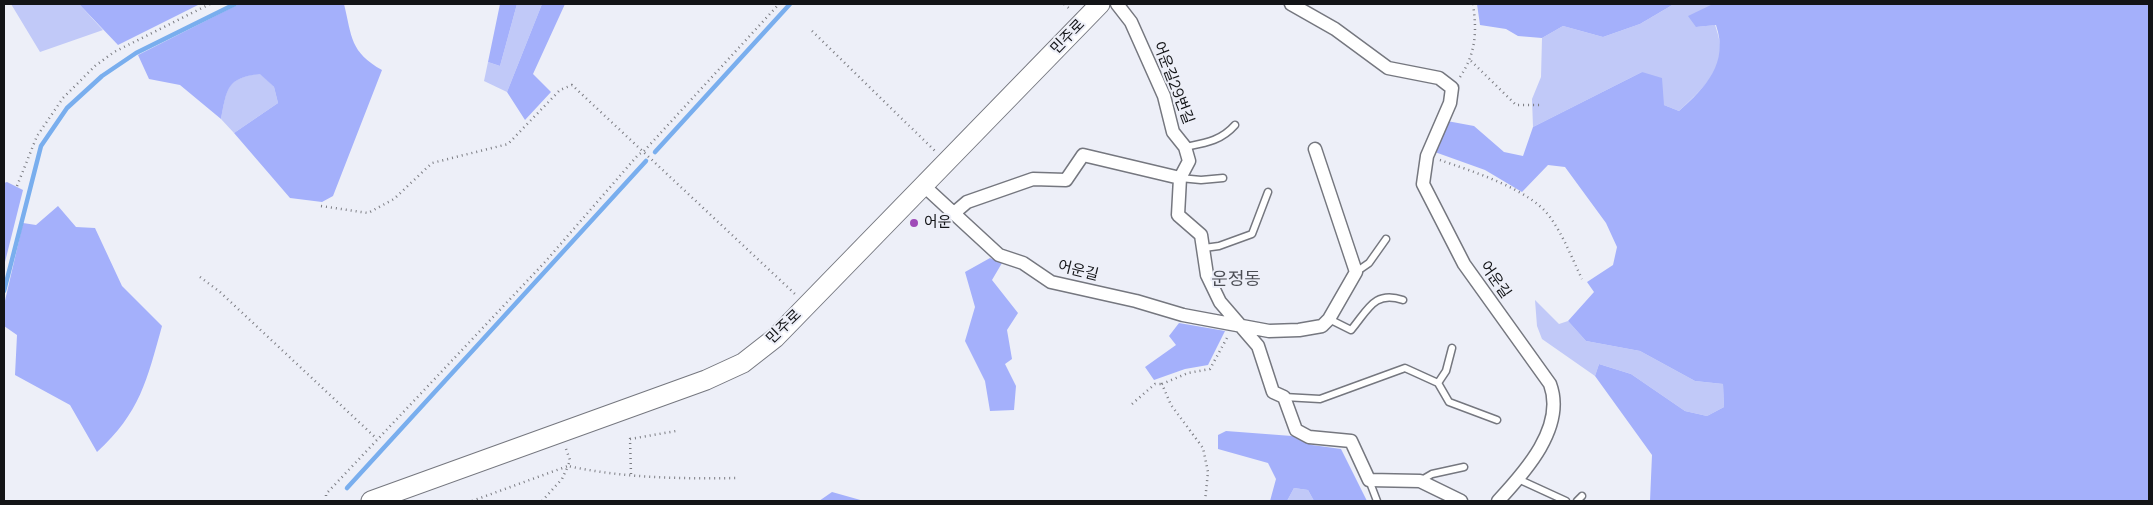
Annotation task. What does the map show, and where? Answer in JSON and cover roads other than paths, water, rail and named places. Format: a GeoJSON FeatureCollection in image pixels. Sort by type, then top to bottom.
{"type":"FeatureCollection","features":[{"type":"Feature","properties":{"kind":"main road","name":"민주로"},"geometry":{"type":"LineString","coordinates":[[371,501],[706,380],[743,363],[775,338],[1100,4]]}},
{"type":"Feature","properties":{"kind":"street","name":"어운길29번길"},"geometry":{"type":"LineString","coordinates":[[1117,4],[1131,22],[1164,96],[1173,132],[1185,147],[1189,161],[1180,178],[1178,215],[1201,235],[1206,275],[1220,302],[1244,327]]}},
{"type":"Feature","properties":{"kind":"street","name":"어운길"},"geometry":{"type":"LineString","coordinates":[[1291,4],[1335,29],[1388,68],[1439,78],[1452,88],[1450,103],[1427,156],[1423,184],[1464,264],[1550,384],[1555,398],[1547,435],[1518,479],[1498,501]]}},
{"type":"Feature","properties":{"kind":"street"},"geometry":{"type":"LineString","coordinates":[[1315,149],[1356,272],[1329,319]]}},
{"type":"Feature","properties":{"kind":"street"},"geometry":{"type":"LineString","coordinates":[[953,214],[968,202],[1033,179],[1066,180],[1083,155],[1180,178]]}},
{"type":"Feature","properties":{"kind":"street","name":"어운길"},"geometry":{"type":"LineString","coordinates":[[923,185],[999,255],[1023,264],[1051,282],[1136,301],[1183,315],[1269,331],[1299,330],[1322,326],[1329,319]]}},
{"type":"Feature","properties":{"kind":"street"},"geometry":{"type":"LineString","coordinates":[[1244,327],[1258,346],[1273,392],[1284,397],[1296,430],[1309,437],[1351,442],[1369,480],[1420,481],[1461,501]]}},
{"type":"Feature","properties":{"kind":"lane","name":"어운길29번길"},"geometry":{"type":"LineString","coordinates":[[1185,147],[1215,141],[1227,134],[1235,125]]}},
{"type":"Feature","properties":{"kind":"lane"},"geometry":{"type":"LineString","coordinates":[[1180,178],[1201,180],[1224,178]]}},
{"type":"Feature","properties":{"kind":"lane"},"geometry":{"type":"LineString","coordinates":[[1204,248],[1219,246],[1252,234],[1268,192]]}},
{"type":"Feature","properties":{"kind":"lane"},"geometry":{"type":"LineString","coordinates":[[1356,272],[1369,263],[1386,239]]}},
{"type":"Feature","properties":{"kind":"lane"},"geometry":{"type":"LineString","coordinates":[[1329,319],[1352,330],[1379,298],[1390,296],[1402,300]]}},
{"type":"Feature","properties":{"kind":"lane"},"geometry":{"type":"LineString","coordinates":[[1438,383],[1446,371],[1452,348]]}},
{"type":"Feature","properties":{"kind":"lane"},"geometry":{"type":"LineString","coordinates":[[1284,397],[1320,399],[1405,368],[1438,383],[1449,402],[1497,420]]}},
{"type":"Feature","properties":{"kind":"lane"},"geometry":{"type":"LineString","coordinates":[[1420,481],[1432,474],[1464,467]]}},
{"type":"Feature","properties":{"kind":"lane"},"geometry":{"type":"LineString","coordinates":[[1518,479],[1566,501]]}},
{"type":"Feature","properties":{"kind":"lane"},"geometry":{"type":"LineString","coordinates":[[1369,480],[1377,501]]}},
{"type":"Feature","properties":{"kind":"waterway"},"geometry":{"type":"LineString","coordinates":[[4,291],[41,146],[67,108],[102,76],[136,53],[235,4]]}},
{"type":"Feature","properties":{"kind":"waterway"},"geometry":{"type":"LineString","coordinates":[[655,152],[790,4]]}},
{"type":"Feature","properties":{"kind":"waterway"},"geometry":{"type":"LineString","coordinates":[[347,488],[646,161]]}},
{"type":"Feature","properties":{"kind":"place","name":"어운"},"geometry":{"type":"Point","coordinates":[914,223]}},
{"type":"Feature","properties":{"kind":"district","name":"운정동"},"geometry":{"type":"Point","coordinates":[1236,280]}}]}
